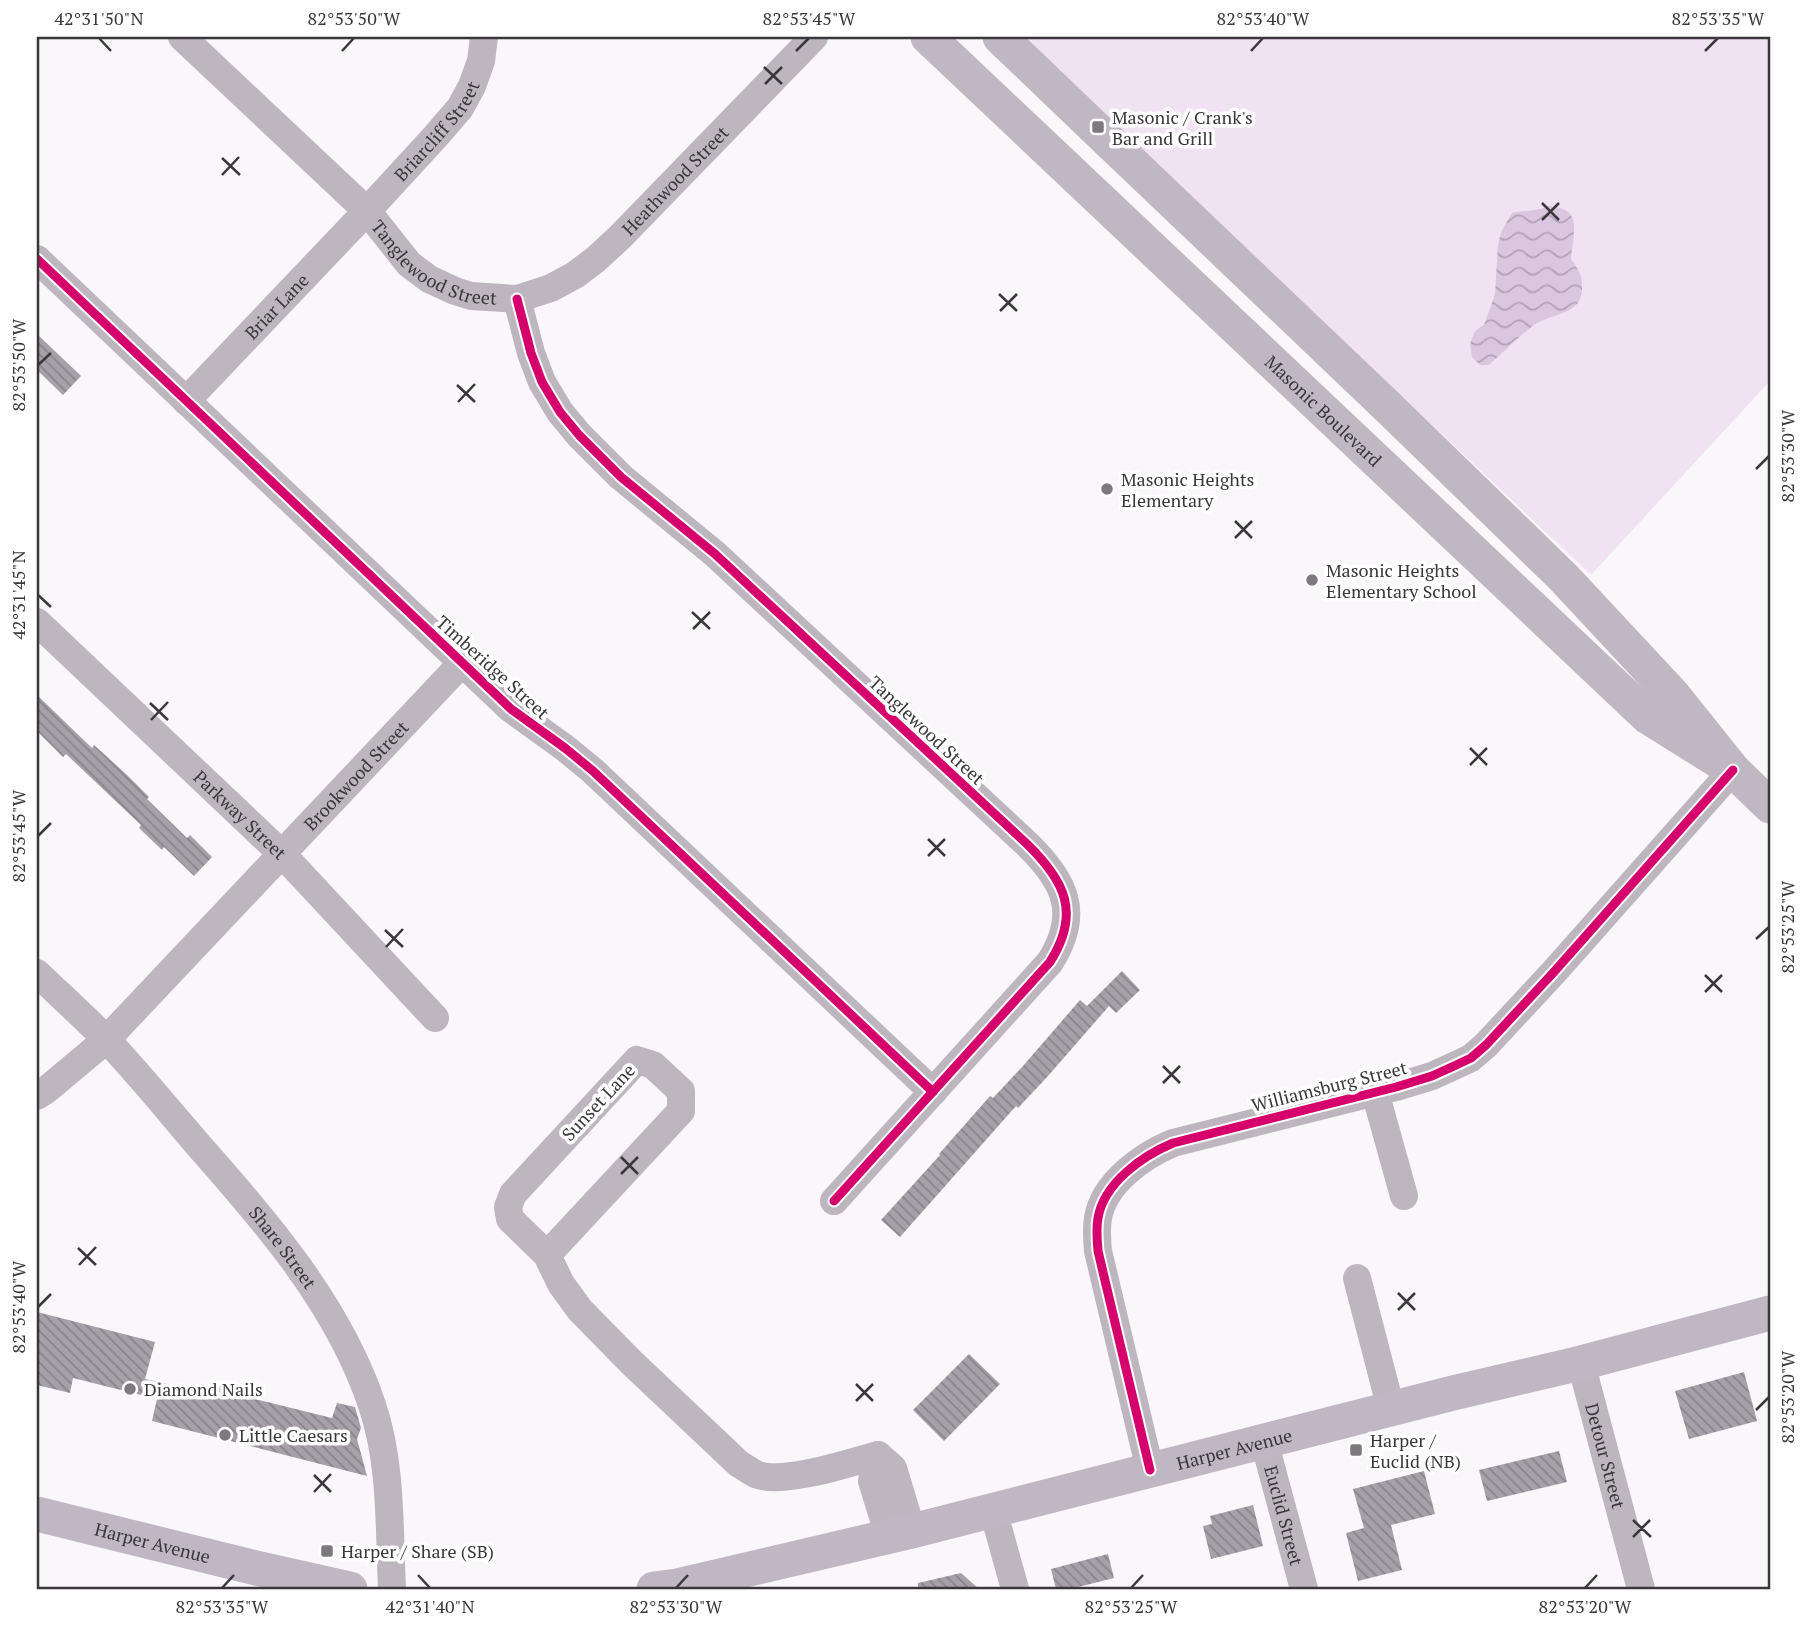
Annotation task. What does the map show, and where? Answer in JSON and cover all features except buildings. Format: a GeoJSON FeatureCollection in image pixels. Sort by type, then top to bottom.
{"type":"FeatureCollection","features":[{"type":"Feature","properties":{"kind":"main road","name":"Masonic Boulevard"},"geometry":{"type":"LineString","coordinates":[[928,37],[1648,717],[1732,770]]}},
{"type":"Feature","properties":{"kind":"main road","name":"Masonic Boulevard"},"geometry":{"type":"LineString","coordinates":[[1000,37],[1564,578],[1673,695],[1732,770],[1770,806]]}},
{"type":"Feature","properties":{"kind":"main road"},"geometry":{"type":"LineString","coordinates":[[1010,114],[1074,156],[1142,218],[1157,222],[1181,211]]}},
{"type":"Feature","properties":{"kind":"main road"},"geometry":{"type":"LineString","coordinates":[[1356,441],[1372,430],[1392,428],[1422,439]]}},
{"type":"Feature","properties":{"kind":"main road"},"geometry":{"type":"LineString","coordinates":[[1462,541],[1470,518],[1464,481]]}},
{"type":"Feature","properties":{"kind":"main road"},"geometry":{"type":"LineString","coordinates":[[1541,616],[1560,599],[1564,578]]}},
{"type":"Feature","properties":{"kind":"main road","name":"Harper Avenue"},"geometry":{"type":"LineString","coordinates":[[669,1588],[993,1510],[1770,1313]]}},
{"type":"Feature","properties":{"kind":"main road","name":"Harper Avenue"},"geometry":{"type":"LineString","coordinates":[[37,1514],[350,1589]]}},
{"type":"Feature","properties":{"kind":"street","name":"Tanglewood Street"},"geometry":{"type":"LineString","coordinates":[[182,37],[367,211],[409,264],[429,279],[455,291],[471,296],[517,299],[531,353],[542,382],[559,412],[579,435],[621,477],[715,554],[1042,858],[1059,882],[1065,902],[1065,932],[1050,962],[834,1200]]}},
{"type":"Feature","properties":{"kind":"street","name":"Briarcliff Street"},"geometry":{"type":"LineString","coordinates":[[367,211],[460,108],[481,61],[484,37]]}},
{"type":"Feature","properties":{"kind":"street","name":"Heathwood Street"},"geometry":{"type":"LineString","coordinates":[[517,299],[551,288],[595,260],[814,37]]}},
{"type":"Feature","properties":{"kind":"street","name":"Briar Lane"},"geometry":{"type":"LineString","coordinates":[[186,401],[367,211]]}},
{"type":"Feature","properties":{"kind":"street","name":"Timberidge Street"},"geometry":{"type":"LineString","coordinates":[[37,259],[511,709],[593,771],[933,1092]]}},
{"type":"Feature","properties":{"kind":"street","name":"Parkway Street"},"geometry":{"type":"LineString","coordinates":[[37,622],[282,854],[435,1018]]}},
{"type":"Feature","properties":{"kind":"street","name":"Brookwood Street"},"geometry":{"type":"LineString","coordinates":[[37,1097],[106,1040],[462,663]]}},
{"type":"Feature","properties":{"kind":"street","name":"Williamsburg Street"},"geometry":{"type":"LineString","coordinates":[[1150,1470],[1098,1251],[1098,1218],[1101,1205],[1112,1189],[1126,1173],[1157,1150],[1172,1143],[1432,1076],[1471,1058],[1553,974],[1732,770]]}},
{"type":"Feature","properties":{"kind":"street","name":"Share Street"},"geometry":{"type":"LineString","coordinates":[[37,973],[106,1040],[262,1218],[323,1303],[355,1360],[373,1406],[384,1449],[392,1589]]}},
{"type":"Feature","properties":{"kind":"street","name":"Sunset Lane"},"geometry":{"type":"LineString","coordinates":[[547,1255],[681,1111],[681,1091],[653,1065],[637,1060],[513,1194],[508,1207],[510,1219],[547,1255],[561,1284],[580,1310],[640,1372],[739,1464],[757,1475],[775,1478],[878,1455],[872,1480],[900,1533]]}},
{"type":"Feature","properties":{"kind":"street"},"geometry":{"type":"LineString","coordinates":[[1375,1092],[1404,1196]]}},
{"type":"Feature","properties":{"kind":"street"},"geometry":{"type":"LineString","coordinates":[[1357,1278],[1391,1409]]}},
{"type":"Feature","properties":{"kind":"street","name":"Detour Street"},"geometry":{"type":"LineString","coordinates":[[1581,1363],[1641,1589]]}},
{"type":"Feature","properties":{"kind":"street","name":"Euclid Street"},"geometry":{"type":"LineString","coordinates":[[1264,1441],[1304,1589]]}},
{"type":"Feature","properties":{"kind":"street"},"geometry":{"type":"LineString","coordinates":[[993,1510],[1015,1589]]}},
{"type":"Feature","properties":{"kind":"shaded area"},"geometry":{"type":"Polygon","coordinates":[[[1022,37],[1770,37],[1770,381],[1591,575],[1022,37]]]}},
{"type":"Feature","properties":{"kind":"water"},"geometry":{"type":"Polygon","coordinates":[[[1548,206],[1567,211],[1572,217],[1574,231],[1571,259],[1581,277],[1581,298],[1572,309],[1534,325],[1489,365],[1480,365],[1472,357],[1470,344],[1475,331],[1484,325],[1495,294],[1498,244],[1502,230],[1512,213],[1548,206]]]}},
{"type":"Feature","properties":{"kind":"cycle path"},"geometry":{"type":"LineString","coordinates":[[37,259],[511,709],[593,771],[933,1092]]}},
{"type":"Feature","properties":{"kind":"cycle path"},"geometry":{"type":"LineString","coordinates":[[517,299],[531,353],[542,382],[560,412],[579,435],[621,477],[715,554],[1027,844],[1051,871],[1064,898],[1065,928],[1050,962],[834,1201]]}},
{"type":"Feature","properties":{"kind":"cycle path"},"geometry":{"type":"LineString","coordinates":[[1150,1470],[1098,1251],[1098,1218],[1102,1205],[1116,1182],[1137,1163],[1173,1143],[1396,1087],[1432,1076],[1471,1058],[1553,973],[1733,770]]}},
{"type":"Feature","properties":{"kind":"place","name":"Masonic / Crank's Bar and Grill"},"geometry":{"type":"Point","coordinates":[1098,127]}},
{"type":"Feature","properties":{"kind":"place","name":"Masonic Heights Elementary"},"geometry":{"type":"Point","coordinates":[1107,489]}},
{"type":"Feature","properties":{"kind":"place","name":"Masonic Heights Elementary School"},"geometry":{"type":"Point","coordinates":[1312,580]}},
{"type":"Feature","properties":{"kind":"place","name":"Diamond Nails"},"geometry":{"type":"Point","coordinates":[130,1389]}},
{"type":"Feature","properties":{"kind":"place","name":"Little Caesars"},"geometry":{"type":"Point","coordinates":[225,1435]}},
{"type":"Feature","properties":{"kind":"place","name":"Harper / Euclid (NB)"},"geometry":{"type":"Point","coordinates":[1356,1450]}},
{"type":"Feature","properties":{"kind":"place","name":"Harper / Share (SB)"},"geometry":{"type":"Point","coordinates":[327,1551]}}]}
